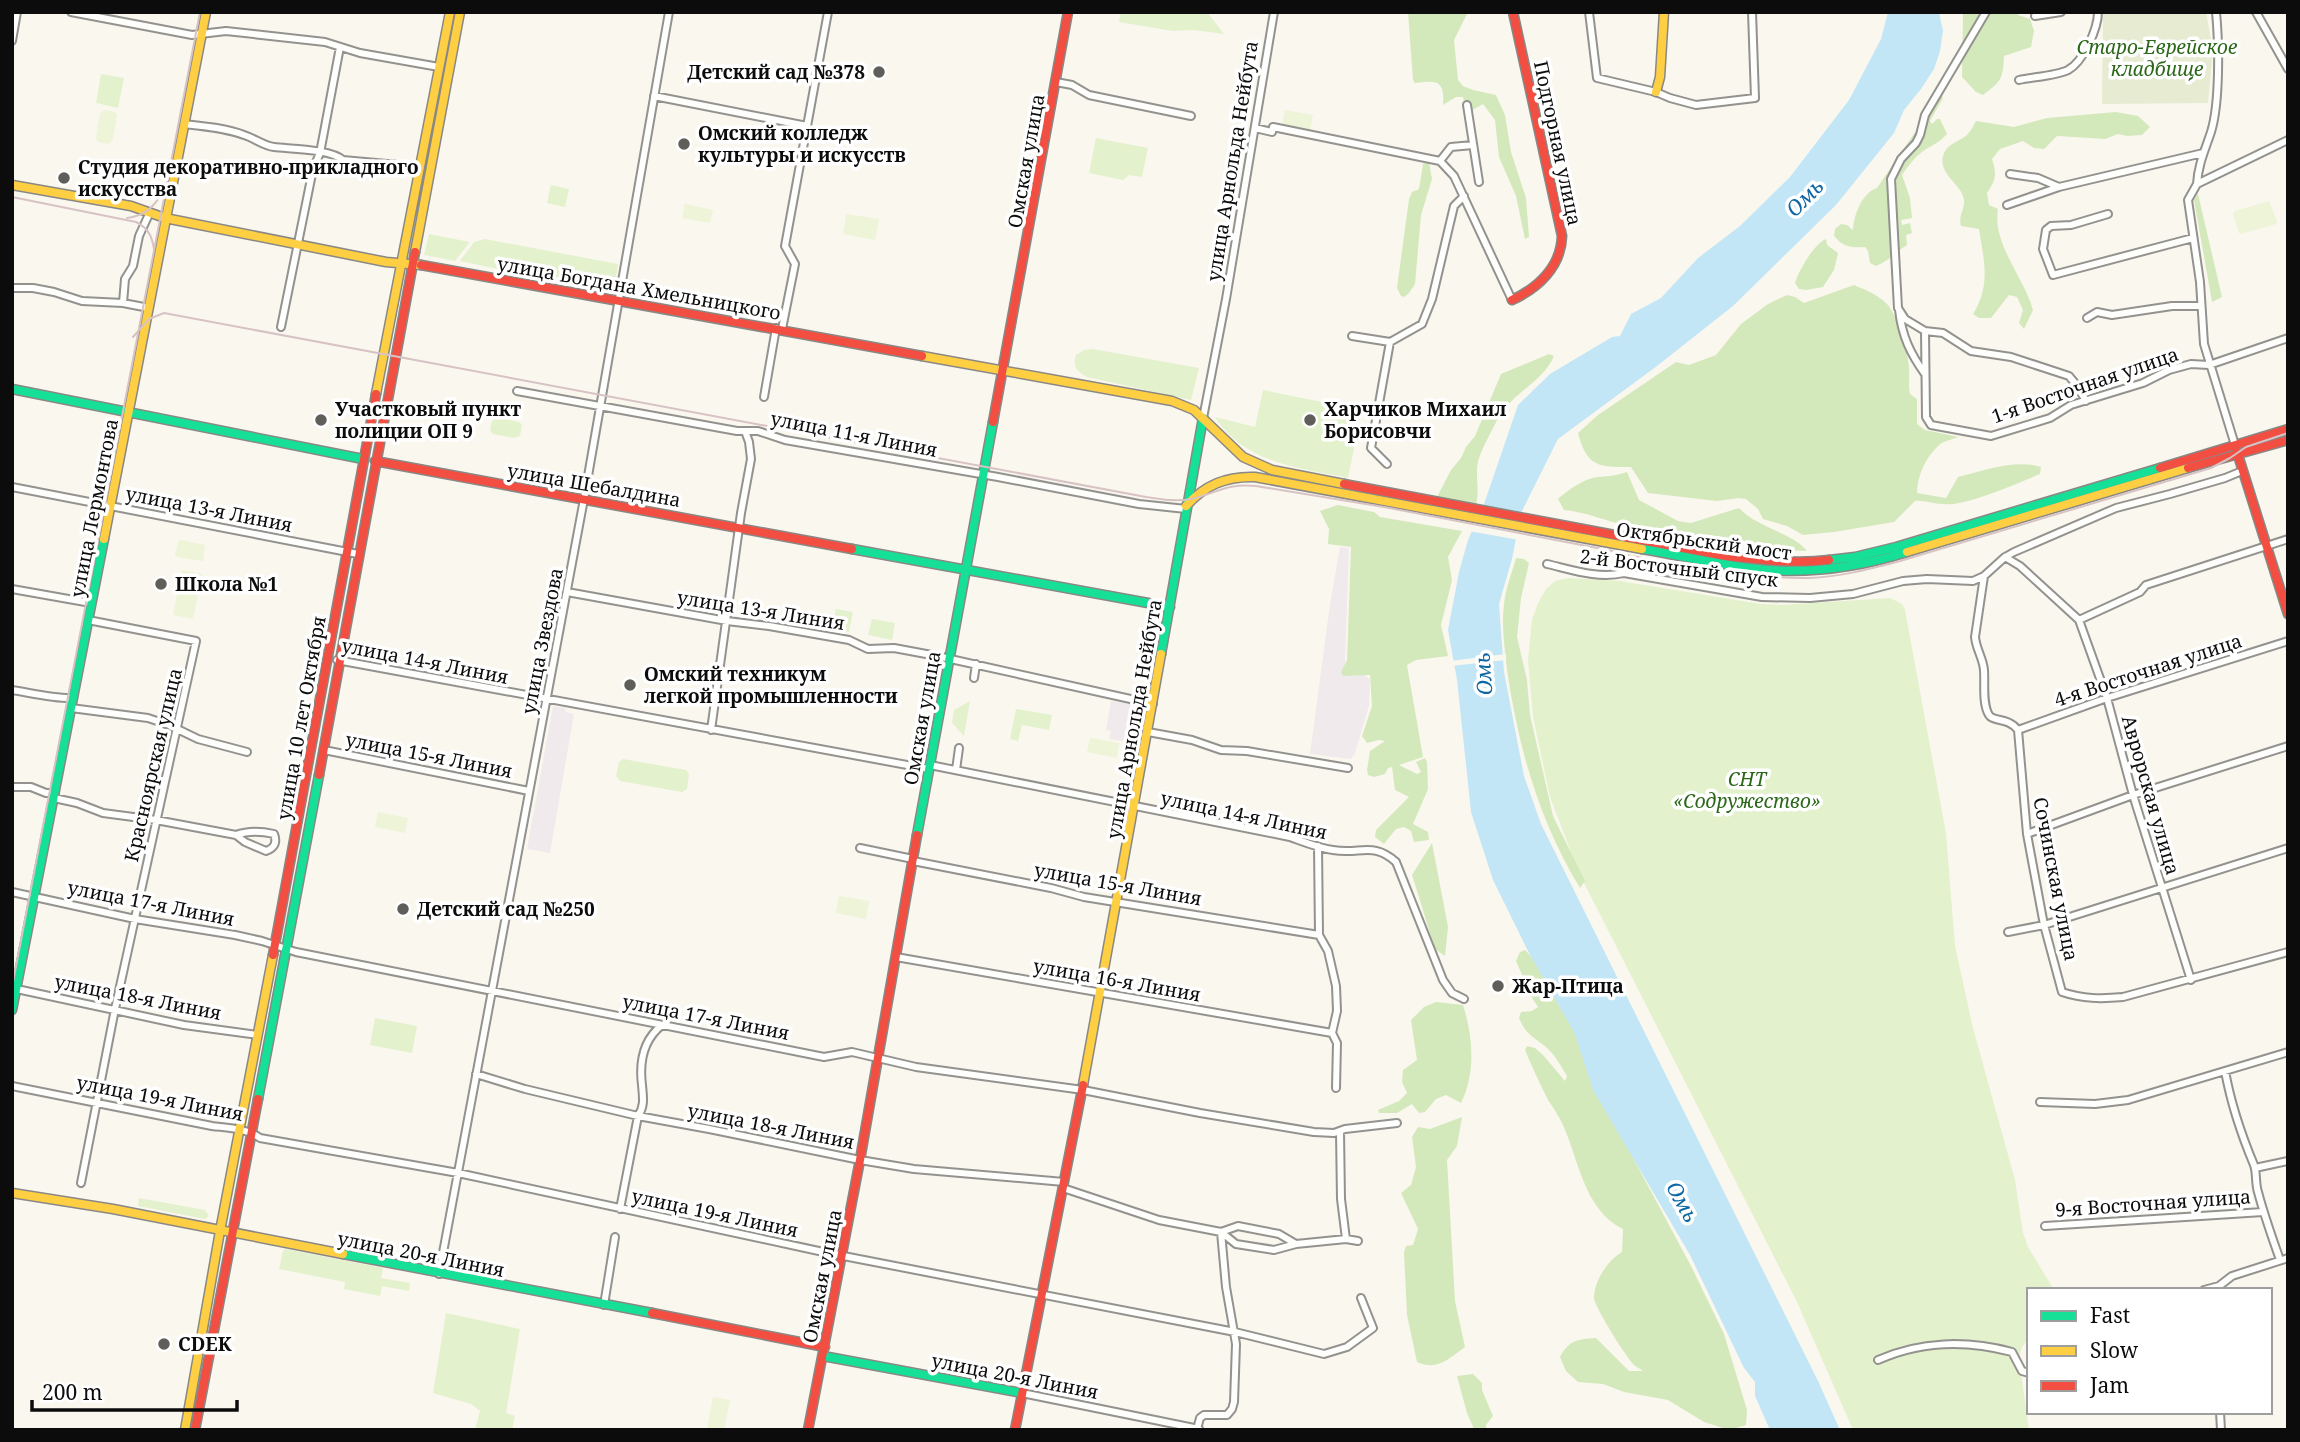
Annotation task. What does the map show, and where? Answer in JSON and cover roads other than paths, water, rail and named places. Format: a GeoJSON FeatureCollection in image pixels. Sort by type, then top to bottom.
{"type":"FeatureCollection","features":[{"type":"Feature","properties":{"kind":"main road","name":"улица Лермонтова"},"geometry":{"type":"LineString","coordinates":[[12,1010],[14,988],[130,412],[206,12]]}},
{"type":"Feature","properties":{"kind":"main road","name":"улица 10 лет Октября"},"geometry":{"type":"LineString","coordinates":[[185,1430],[363,459],[450,12]]}},
{"type":"Feature","properties":{"kind":"main road","name":"улица 10 лет Октября"},"geometry":{"type":"LineString","coordinates":[[195,1430],[287,950],[375,461],[460,12]]}},
{"type":"Feature","properties":{"kind":"main road","name":"Омская улица"},"geometry":{"type":"LineString","coordinates":[[808,1430],[860,1160],[964,570],[1068,12]]}},
{"type":"Feature","properties":{"kind":"main road","name":"Подгорная улица"},"geometry":{"type":"LineString","coordinates":[[1512,300],[1535,289],[1548,275],[1558,259],[1562,231],[1552,197],[1513,12]]}},
{"type":"Feature","properties":{"kind":"main road"},"geometry":{"type":"LineString","coordinates":[[1656,92],[1660,77],[1664,12]]}},
{"type":"Feature","properties":{"kind":"main road","name":"улица Богдана Хмельницкого"},"geometry":{"type":"LineString","coordinates":[[12,185],[150,212],[165,218],[412,265],[1172,401],[1184,404],[1203,418],[1243,457],[1272,470],[1386,497]]}},
{"type":"Feature","properties":{"kind":"main road","name":"улица Шебалдина"},"geometry":{"type":"LineString","coordinates":[[12,389],[363,459],[1170,607]]}},
{"type":"Feature","properties":{"kind":"main road","name":"улица Арнольда Нейбута"},"geometry":{"type":"LineString","coordinates":[[1015,1430],[1083,1090],[1203,418]]}},
{"type":"Feature","properties":{"kind":"main road"},"geometry":{"type":"LineString","coordinates":[[2135,479],[2288,429]]}},
{"type":"Feature","properties":{"kind":"main road"},"geometry":{"type":"LineString","coordinates":[[2135,479],[2238,456],[2288,440]]}},
{"type":"Feature","properties":{"kind":"main road"},"geometry":{"type":"LineString","coordinates":[[2235,446],[2288,614]]}},
{"type":"Feature","properties":{"kind":"main road"},"geometry":{"type":"LineString","coordinates":[[1186,508],[1205,487],[1221,479],[1238,476],[1386,497]]}},
{"type":"Feature","properties":{"kind":"main road","name":"Октябрьский мост"},"geometry":{"type":"LineString","coordinates":[[1386,497],[1725,564],[1769,570],[1812,570],[1856,565],[1899,555],[2135,479]]}},
{"type":"Feature","properties":{"kind":"main road","name":"улица 20-я Линия"},"geometry":{"type":"LineString","coordinates":[[12,1193],[96,1206],[604,1306],[1023,1394]]}},
{"type":"Feature","properties":{"kind":"street"},"geometry":{"type":"LineString","coordinates":[[12,41],[17,12]]}},
{"type":"Feature","properties":{"kind":"street"},"geometry":{"type":"LineString","coordinates":[[71,12],[192,35],[226,31],[324,42],[360,53],[439,67]]}},
{"type":"Feature","properties":{"kind":"street","name":"улица Звездова"},"geometry":{"type":"LineString","coordinates":[[439,1274],[584,499],[669,12]]}},
{"type":"Feature","properties":{"kind":"street"},"geometry":{"type":"LineString","coordinates":[[764,397],[795,264],[785,246],[828,12]]}},
{"type":"Feature","properties":{"kind":"street","name":"улица Арнольда Нейбута"},"geometry":{"type":"LineString","coordinates":[[1203,418],[1274,12]]}},
{"type":"Feature","properties":{"kind":"street"},"geometry":{"type":"LineString","coordinates":[[1590,12],[1597,78],[1656,92],[1696,106],[1755,98],[1752,12]]}},
{"type":"Feature","properties":{"kind":"street"},"geometry":{"type":"LineString","coordinates":[[1925,374],[1909,351],[1901,328],[1891,179],[1900,159],[1916,143],[1925,115],[1986,12]]}},
{"type":"Feature","properties":{"kind":"street"},"geometry":{"type":"LineString","coordinates":[[2035,16],[2061,12]]}},
{"type":"Feature","properties":{"kind":"street"},"geometry":{"type":"LineString","coordinates":[[2019,80],[2069,69],[2094,34],[2098,12]]}},
{"type":"Feature","properties":{"kind":"street"},"geometry":{"type":"LineString","coordinates":[[2216,12],[2216,89],[2211,131],[2198,168],[2197,184],[2188,200],[2200,282],[2204,344],[2235,446]]}},
{"type":"Feature","properties":{"kind":"street"},"geometry":{"type":"LineString","coordinates":[[2256,12],[2287,68]]}},
{"type":"Feature","properties":{"kind":"street"},"geometry":{"type":"LineString","coordinates":[[281,327],[313,169],[320,153],[340,47]]}},
{"type":"Feature","properties":{"kind":"street"},"geometry":{"type":"LineString","coordinates":[[1056,82],[1077,87],[1089,95],[1191,116]]}},
{"type":"Feature","properties":{"kind":"street"},"geometry":{"type":"LineString","coordinates":[[654,96],[807,126]]}},
{"type":"Feature","properties":{"kind":"street"},"geometry":{"type":"LineString","coordinates":[[1467,105],[1479,182]]}},
{"type":"Feature","properties":{"kind":"street"},"geometry":{"type":"LineString","coordinates":[[184,124],[242,134],[274,147],[299,148],[338,155],[343,160],[420,167]]}},
{"type":"Feature","properties":{"kind":"street"},"geometry":{"type":"LineString","coordinates":[[1255,128],[1272,132],[1273,127],[1438,160],[1454,176],[1512,300]]}},
{"type":"Feature","properties":{"kind":"street"},"geometry":{"type":"LineString","coordinates":[[2197,184],[2288,140]]}},
{"type":"Feature","properties":{"kind":"street"},"geometry":{"type":"LineString","coordinates":[[1438,160],[1451,147],[1473,145]]}},
{"type":"Feature","properties":{"kind":"street"},"geometry":{"type":"LineString","coordinates":[[2007,205],[2059,187],[2203,153]]}},
{"type":"Feature","properties":{"kind":"street"},"geometry":{"type":"LineString","coordinates":[[2010,174],[2038,178],[2059,187]]}},
{"type":"Feature","properties":{"kind":"street"},"geometry":{"type":"LineString","coordinates":[[1352,336],[1391,342],[1416,329],[1425,320],[1454,206],[1464,196]]}},
{"type":"Feature","properties":{"kind":"street"},"geometry":{"type":"LineString","coordinates":[[123,303],[125,279],[133,266],[139,236],[150,212]]}},
{"type":"Feature","properties":{"kind":"street"},"geometry":{"type":"LineString","coordinates":[[2108,214],[2070,225],[2051,226],[2046,230],[2043,249],[2053,275],[2193,238]]}},
{"type":"Feature","properties":{"kind":"street"},"geometry":{"type":"LineString","coordinates":[[12,288],[54,292],[82,302],[123,303],[149,308]]}},
{"type":"Feature","properties":{"kind":"street"},"geometry":{"type":"LineString","coordinates":[[2087,318],[2097,312],[2112,315],[2172,306],[2201,306]]}},
{"type":"Feature","properties":{"kind":"street"},"geometry":{"type":"LineString","coordinates":[[1898,309],[1905,319],[1925,331],[1943,333],[1971,351],[2011,357],[2069,376],[2086,401]]}},
{"type":"Feature","properties":{"kind":"street"},"geometry":{"type":"LineString","coordinates":[[1925,331],[1925,374]]}},
{"type":"Feature","properties":{"kind":"street","name":"1-я Восточная улица"},"geometry":{"type":"LineString","coordinates":[[1925,374],[1926,417],[1931,425],[1991,436],[2050,418],[2071,405],[2143,383],[2169,370],[2191,364],[2209,365],[2288,338]]}},
{"type":"Feature","properties":{"kind":"street"},"geometry":{"type":"LineString","coordinates":[[1387,464],[1371,448],[1391,342]]}},
{"type":"Feature","properties":{"kind":"street","name":"улица 11-я Линия"},"geometry":{"type":"LineString","coordinates":[[517,391],[745,432],[758,432],[785,440],[1139,504],[1186,508]]}},
{"type":"Feature","properties":{"kind":"street"},"geometry":{"type":"LineString","coordinates":[[711,730],[751,459],[745,432]]}},
{"type":"Feature","properties":{"kind":"street"},"geometry":{"type":"LineString","coordinates":[[2018,730],[2008,720],[1992,719],[1986,704],[1984,666],[1975,637],[1984,576],[2005,557],[2116,508],[2242,471]]}},
{"type":"Feature","properties":{"kind":"street","name":"улица 13-я Линия"},"geometry":{"type":"LineString","coordinates":[[12,487],[358,554]]}},
{"type":"Feature","properties":{"kind":"street"},"geometry":{"type":"LineString","coordinates":[[2005,557],[2031,575],[2079,620],[2140,592],[2146,585],[2288,539]]}},
{"type":"Feature","properties":{"kind":"street","name":"2-й Восточный спуск"},"geometry":{"type":"LineString","coordinates":[[1547,564],[1587,574],[1610,576],[1624,573],[1762,597],[1810,598],[1853,594],[1903,581],[1973,580],[1984,576]]}},
{"type":"Feature","properties":{"kind":"street"},"geometry":{"type":"LineString","coordinates":[[12,589],[91,603]]}},
{"type":"Feature","properties":{"kind":"street","name":"улица 13-я Линия"},"geometry":{"type":"LineString","coordinates":[[567,592],[849,640],[867,649],[894,648],[1153,704]]}},
{"type":"Feature","properties":{"kind":"street","name":"Красноярская улица"},"geometry":{"type":"LineString","coordinates":[[81,1183],[115,1009],[196,641],[88,620]]}},
{"type":"Feature","properties":{"kind":"street","name":"Аврорская улица"},"geometry":{"type":"LineString","coordinates":[[2079,620],[2107,698],[2133,794],[2191,980]]}},
{"type":"Feature","properties":{"kind":"street","name":"4-я Восточная улица"},"geometry":{"type":"LineString","coordinates":[[2018,730],[2107,698],[2288,641]]}},
{"type":"Feature","properties":{"kind":"street","name":"улица 14-я Линия"},"geometry":{"type":"LineString","coordinates":[[328,658],[711,730],[956,770],[1290,837],[1345,852],[1376,849],[1388,854],[1396,862],[1443,980],[1452,992],[1464,999]]}},
{"type":"Feature","properties":{"kind":"street"},"geometry":{"type":"LineString","coordinates":[[974,678],[976,664]]}},
{"type":"Feature","properties":{"kind":"street"},"geometry":{"type":"LineString","coordinates":[[12,690],[53,698],[73,698]]}},
{"type":"Feature","properties":{"kind":"street"},"geometry":{"type":"LineString","coordinates":[[71,708],[148,718],[198,739],[247,752]]}},
{"type":"Feature","properties":{"kind":"street","name":"Сочинская улица"},"geometry":{"type":"LineString","coordinates":[[2018,730],[2027,834],[2045,925],[2062,992],[2099,1000],[2123,997],[2191,980]]}},
{"type":"Feature","properties":{"kind":"street"},"geometry":{"type":"LineString","coordinates":[[1148,732],[1192,740],[1221,750],[1247,751],[1348,768]]}},
{"type":"Feature","properties":{"kind":"street"},"geometry":{"type":"LineString","coordinates":[[2027,834],[2133,794],[2288,746]]}},
{"type":"Feature","properties":{"kind":"street"},"geometry":{"type":"LineString","coordinates":[[956,770],[959,748]]}},
{"type":"Feature","properties":{"kind":"street","name":"улица 15-я Линия"},"geometry":{"type":"LineString","coordinates":[[324,750],[529,791]]}},
{"type":"Feature","properties":{"kind":"street"},"geometry":{"type":"LineString","coordinates":[[12,787],[32,787],[103,813],[236,835],[267,851],[274,846],[276,840],[274,834],[258,831],[244,831],[236,835]]}},
{"type":"Feature","properties":{"kind":"street"},"geometry":{"type":"LineString","coordinates":[[1318,846],[1319,935],[1328,951],[1336,986],[1337,1011],[1332,1033],[1337,1043],[1336,1088]]}},
{"type":"Feature","properties":{"kind":"street","name":"улица 15-я Линия"},"geometry":{"type":"LineString","coordinates":[[860,848],[1084,897],[1319,935]]}},
{"type":"Feature","properties":{"kind":"street"},"geometry":{"type":"LineString","coordinates":[[2008,932],[2045,925],[2288,848]]}},
{"type":"Feature","properties":{"kind":"street","name":"улица 17-я Линия"},"geometry":{"type":"LineString","coordinates":[[12,892],[135,919],[235,935],[287,950],[824,1057],[852,1052],[916,1067],[1083,1090],[1314,1132],[1340,1132],[1345,1129],[1397,1123]]}},
{"type":"Feature","properties":{"kind":"street"},"geometry":{"type":"LineString","coordinates":[[2191,980],[2288,951]]}},
{"type":"Feature","properties":{"kind":"street","name":"улица 16-я Линия"},"geometry":{"type":"LineString","coordinates":[[896,957],[1332,1033]]}},
{"type":"Feature","properties":{"kind":"street","name":"улица 18-я Линия"},"geometry":{"type":"LineString","coordinates":[[14,988],[184,1025],[258,1035]]}},
{"type":"Feature","properties":{"kind":"street"},"geometry":{"type":"LineString","coordinates":[[620,1209],[638,1116],[644,1103],[641,1082],[646,1042],[662,1025]]}},
{"type":"Feature","properties":{"kind":"street"},"geometry":{"type":"LineString","coordinates":[[2040,1102],[2095,1104],[2128,1100],[2288,1052]]}},
{"type":"Feature","properties":{"kind":"street"},"geometry":{"type":"LineString","coordinates":[[2225,1071],[2234,1112],[2255,1168],[2263,1212],[2280,1260]]}},
{"type":"Feature","properties":{"kind":"street","name":"улица 18-я Линия"},"geometry":{"type":"LineString","coordinates":[[476,1073],[638,1116],[860,1160],[914,1169],[1024,1177],[1063,1185],[1159,1220],[1221,1232],[1236,1244],[1274,1250],[1296,1244],[1346,1239],[1358,1241]]}},
{"type":"Feature","properties":{"kind":"street","name":"улица 19-я Линия"},"geometry":{"type":"LineString","coordinates":[[12,1086],[212,1126],[240,1129],[260,1138],[458,1173],[842,1256],[1235,1332],[1324,1354],[1361,1339],[1373,1328],[1361,1298]]}},
{"type":"Feature","properties":{"kind":"street"},"geometry":{"type":"LineString","coordinates":[[1340,1132],[1341,1199],[1346,1239]]}},
{"type":"Feature","properties":{"kind":"street","name":"9-я Восточная улица"},"geometry":{"type":"LineString","coordinates":[[2255,1168],[2288,1161]]}},
{"type":"Feature","properties":{"kind":"street","name":"9-я Восточная улица"},"geometry":{"type":"LineString","coordinates":[[2045,1226],[2263,1212]]}},
{"type":"Feature","properties":{"kind":"street","name":"улица 18-я Линия"},"geometry":{"type":"LineString","coordinates":[[1221,1232],[1238,1226],[1279,1234],[1296,1244]]}},
{"type":"Feature","properties":{"kind":"street"},"geometry":{"type":"LineString","coordinates":[[1199,1429],[1200,1418],[1205,1415],[1227,1415],[1232,1409],[1236,1344],[1226,1287],[1221,1232]]}},
{"type":"Feature","properties":{"kind":"street"},"geometry":{"type":"LineString","coordinates":[[604,1306],[615,1237]]}},
{"type":"Feature","properties":{"kind":"street"},"geometry":{"type":"LineString","coordinates":[[2218,1288],[2232,1276],[2288,1258]]}},
{"type":"Feature","properties":{"kind":"street"},"geometry":{"type":"LineString","coordinates":[[1878,1360],[1927,1345],[1975,1344],[2012,1352],[2016,1363],[2022,1371],[2027,1372]]}},
{"type":"Feature","properties":{"kind":"street","name":"улица 20-я Линия"},"geometry":{"type":"LineString","coordinates":[[1023,1394],[1199,1429]]}},
{"type":"Feature","properties":{"kind":"water","name":"Омь"},"geometry":{"type":"Polygon","coordinates":[[[1888,12],[1939,12],[1943,31],[1934,69],[1904,110],[1894,133],[1836,205],[1733,306],[1558,439],[1521,513],[1499,604],[1504,672],[1524,776],[1541,824],[1840,1430],[1770,1430],[1755,1396],[1755,1382],[1744,1368],[1690,1255],[1593,1090],[1575,1034],[1528,951],[1493,880],[1471,812],[1457,680],[1448,630],[1468,540],[1484,504],[1518,405],[1550,374],[1612,337],[1620,336],[1631,314],[1661,298],[1698,258],[1740,226],[1790,177],[1849,100],[1881,39],[1888,12]]]}},
{"type":"Feature","properties":{"kind":"tram line"},"geometry":{"type":"LineString","coordinates":[[12,987],[200,12]]}},
{"type":"Feature","properties":{"kind":"tram line"},"geometry":{"type":"LineString","coordinates":[[127,218],[148,210],[162,192]]}},
{"type":"Feature","properties":{"kind":"tram line"},"geometry":{"type":"LineString","coordinates":[[12,197],[136,222],[149,233],[154,249]]}},
{"type":"Feature","properties":{"kind":"tram line"},"geometry":{"type":"LineString","coordinates":[[133,337],[149,319],[164,313],[1146,497],[1185,500],[1229,487],[1256,486],[1384,507],[1691,567],[1785,578],[1832,576],[1900,561],[2211,468],[2246,447],[2288,433]]}},
{"type":"Feature","properties":{"kind":"place","name":"Детский сад №378"},"geometry":{"type":"Point","coordinates":[879,72]}},
{"type":"Feature","properties":{"kind":"place","name":"Омский колледж культуры и искусств"},"geometry":{"type":"Point","coordinates":[684,144]}},
{"type":"Feature","properties":{"kind":"place","name":"Студия декоративно-прикладного искусства"},"geometry":{"type":"Point","coordinates":[64,178]}},
{"type":"Feature","properties":{"kind":"place","name":"Участковый пункт полиции ОП 9"},"geometry":{"type":"Point","coordinates":[321,420]}},
{"type":"Feature","properties":{"kind":"place","name":"Харчиков Михаил Борисовчи"},"geometry":{"type":"Point","coordinates":[1310,420]}},
{"type":"Feature","properties":{"kind":"place","name":"Школа №1"},"geometry":{"type":"Point","coordinates":[161,584]}},
{"type":"Feature","properties":{"kind":"place","name":"Омский техникум легкой промышленности"},"geometry":{"type":"Point","coordinates":[630,685]}},
{"type":"Feature","properties":{"kind":"place","name":"Детский сад №250"},"geometry":{"type":"Point","coordinates":[403,909]}},
{"type":"Feature","properties":{"kind":"place","name":"Жар-Птица"},"geometry":{"type":"Point","coordinates":[1498,986]}},
{"type":"Feature","properties":{"kind":"place","name":"CDEK"},"geometry":{"type":"Point","coordinates":[164,1344]}},
{"type":"Feature","properties":{"kind":"park label","name":"Старо-Еврейское кладбище"},"geometry":{"type":"Point","coordinates":[2157,58]}},
{"type":"Feature","properties":{"kind":"park label","name":"СНТ «Содружество»"},"geometry":{"type":"Point","coordinates":[1747,790]}}]}
